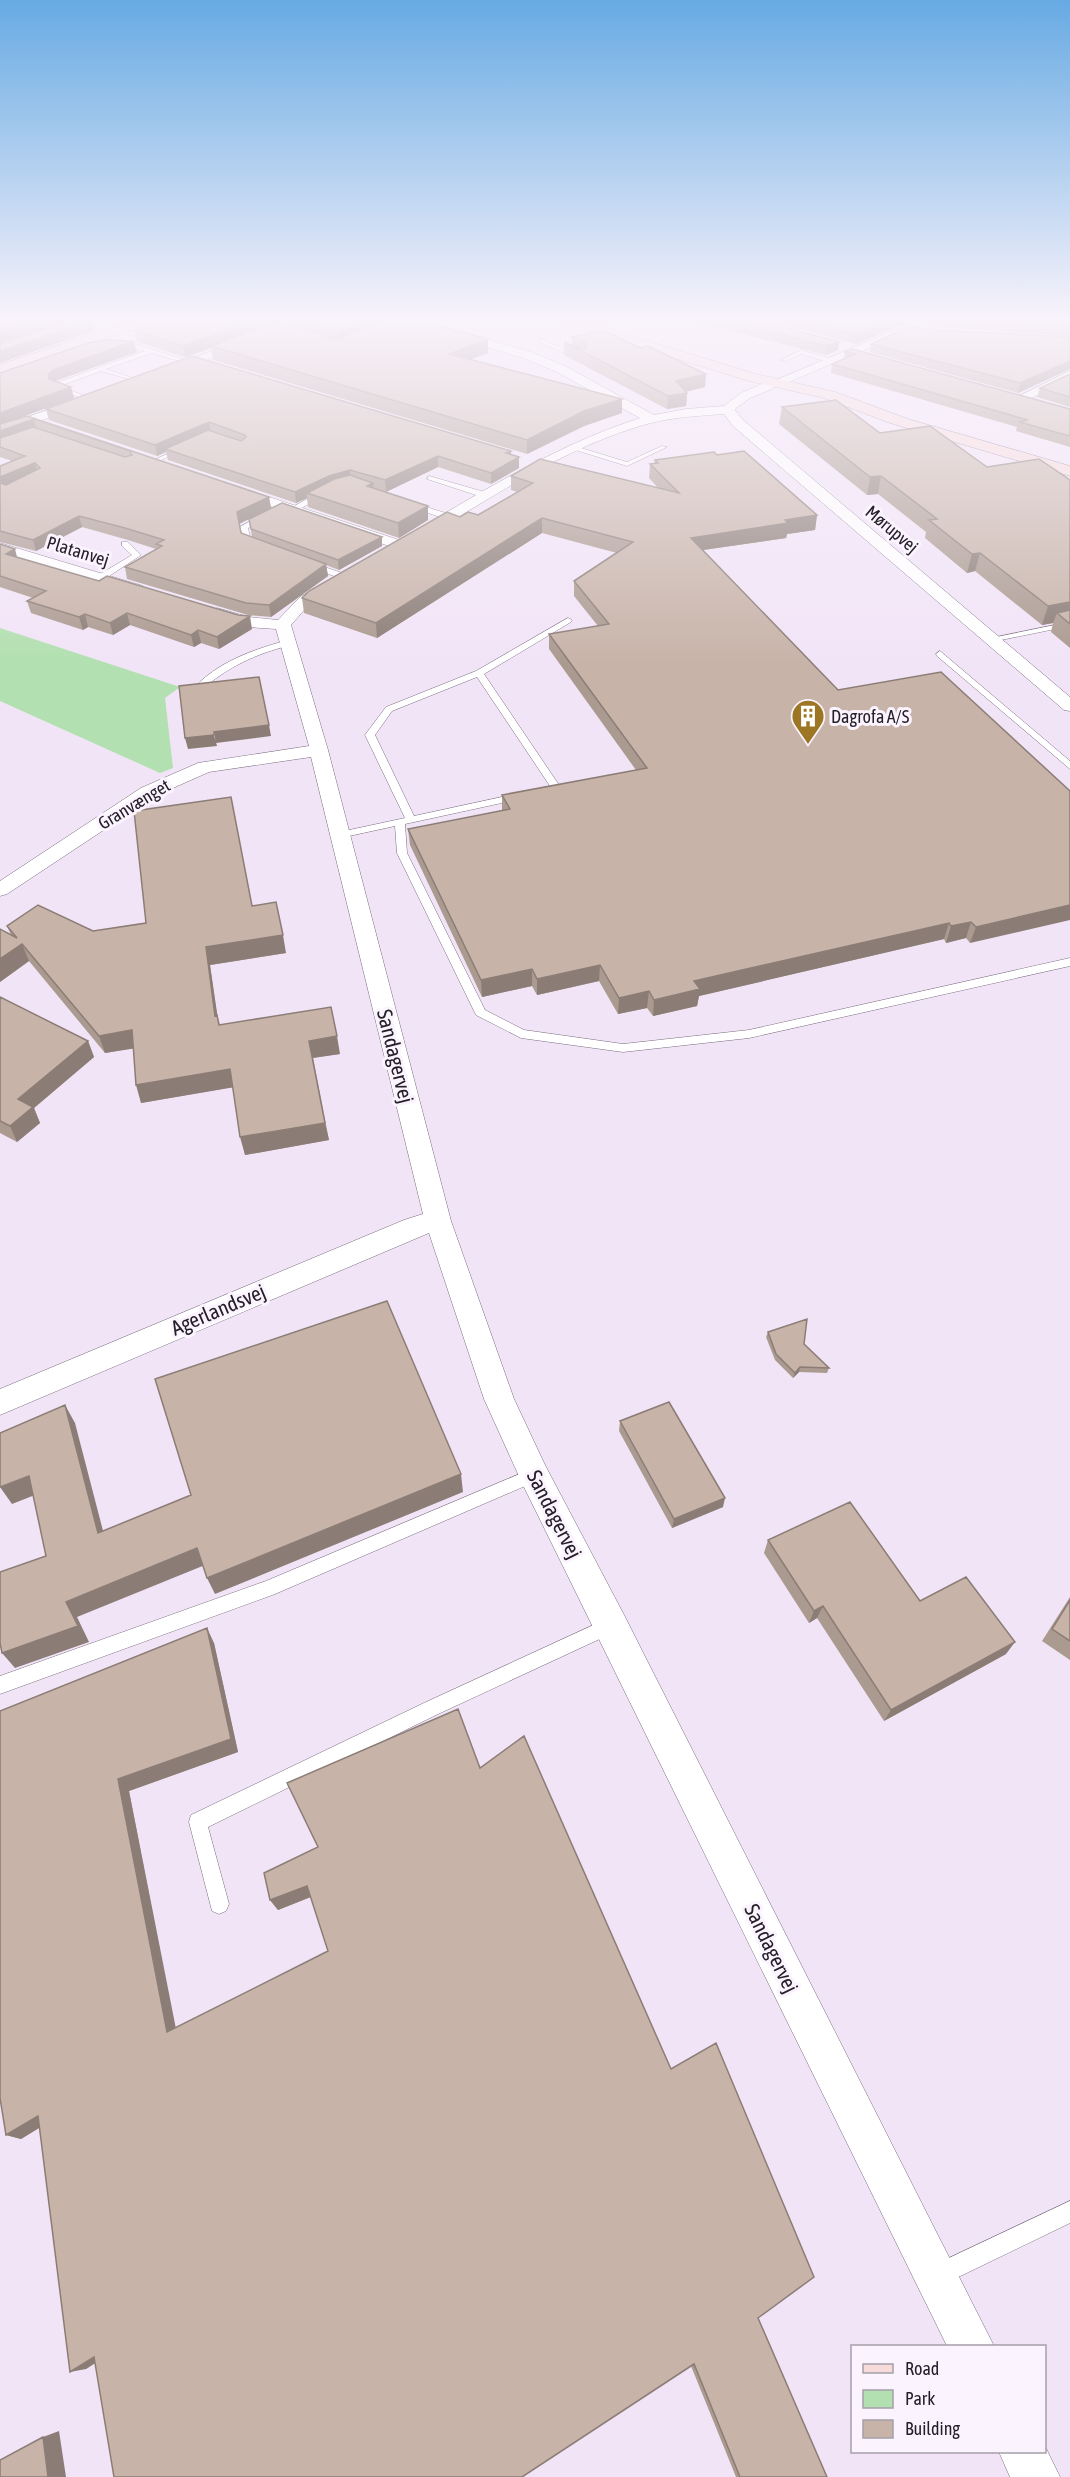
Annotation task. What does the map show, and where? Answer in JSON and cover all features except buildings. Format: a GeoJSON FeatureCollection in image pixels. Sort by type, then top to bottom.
{"type":"FeatureCollection","features":[{"type":"Feature","properties":{"kind":"main road"},"geometry":{"type":"LineString","coordinates":[[938,433],[1070,471]]}},
{"type":"Feature","properties":{"kind":"street"},"geometry":{"type":"LineString","coordinates":[[382,556],[539,464],[604,433]]}},
{"type":"Feature","properties":{"kind":"street","name":"Mørupvej"},"geometry":{"type":"LineString","coordinates":[[749,433],[1070,706]]}},
{"type":"Feature","properties":{"kind":"street"},"geometry":{"type":"LineString","coordinates":[[134,455],[174,469]]}},
{"type":"Feature","properties":{"kind":"street"},"geometry":{"type":"LineString","coordinates":[[516,458],[539,464]]}},
{"type":"Feature","properties":{"kind":"street"},"geometry":{"type":"LineString","coordinates":[[225,486],[400,545]]}},
{"type":"Feature","properties":{"kind":"street","name":"Platanvej"},"geometry":{"type":"LineString","coordinates":[[0,548],[155,595]]}},
{"type":"Feature","properties":{"kind":"street"},"geometry":{"type":"LineString","coordinates":[[206,610],[286,634],[290,613],[304,601],[349,575]]}},
{"type":"Feature","properties":{"kind":"street","name":"Sandagervej"},"geometry":{"type":"LineString","coordinates":[[286,634],[319,750],[438,1221],[499,1399],[534,1475],[970,2345]]}},
{"type":"Feature","properties":{"kind":"street","name":"Granvænget"},"geometry":{"type":"LineString","coordinates":[[0,891],[148,792],[171,781],[205,767],[319,750]]}},
{"type":"Feature","properties":{"kind":"street","name":"Agerlandsvej"},"geometry":{"type":"LineString","coordinates":[[0,1402],[413,1227],[438,1221]]}},
{"type":"Feature","properties":{"kind":"street"},"geometry":{"type":"LineString","coordinates":[[1024,2453],[1036,2477]]}},
{"type":"Feature","properties":{"kind":"lane"},"geometry":{"type":"LineString","coordinates":[[153,462],[191,446]]}},
{"type":"Feature","properties":{"kind":"lane"},"geometry":{"type":"LineString","coordinates":[[572,447],[627,464],[664,447]]}},
{"type":"Feature","properties":{"kind":"lane"},"geometry":{"type":"LineString","coordinates":[[429,478],[485,495]]}},
{"type":"Feature","properties":{"kind":"lane"},"geometry":{"type":"LineString","coordinates":[[270,549],[248,542],[244,527],[333,490]]}},
{"type":"Feature","properties":{"kind":"lane"},"geometry":{"type":"LineString","coordinates":[[406,503],[449,517]]}},
{"type":"Feature","properties":{"kind":"lane"},"geometry":{"type":"LineString","coordinates":[[99,578],[137,555],[125,544]]}},
{"type":"Feature","properties":{"kind":"lane"},"geometry":{"type":"LineString","coordinates":[[302,561],[349,575]]}},
{"type":"Feature","properties":{"kind":"lane"},"geometry":{"type":"LineString","coordinates":[[568,620],[479,673],[389,709],[370,735],[406,821],[402,853],[480,1012],[521,1034],[623,1048],[748,1034],[1070,962]]}},
{"type":"Feature","properties":{"kind":"lane"},"geometry":{"type":"LineString","coordinates":[[991,639],[1070,624]]}},
{"type":"Feature","properties":{"kind":"lane"},"geometry":{"type":"LineString","coordinates":[[196,690],[217,670],[286,634]]}},
{"type":"Feature","properties":{"kind":"lane"},"geometry":{"type":"LineString","coordinates":[[940,654],[1070,766]]}},
{"type":"Feature","properties":{"kind":"lane"},"geometry":{"type":"LineString","coordinates":[[340,835],[556,788],[479,673]]}},
{"type":"Feature","properties":{"kind":"lane"},"geometry":{"type":"LineString","coordinates":[[0,1685],[268,1588],[534,1475]]}},
{"type":"Feature","properties":{"kind":"lane"},"geometry":{"type":"LineString","coordinates":[[219,1904],[198,1822],[430,1709],[611,1625]]}},
{"type":"Feature","properties":{"kind":"lane"},"geometry":{"type":"LineString","coordinates":[[936,2276],[1070,2212]]}},
{"type":"Feature","properties":{"kind":"green space"},"geometry":{"type":"Polygon","coordinates":[[[0,628],[180,687],[165,698],[173,768],[160,773],[0,701],[0,628]]]}},
{"type":"Feature","properties":{"kind":"place","name":"Dagrofa A/S"},"geometry":{"type":"Point","coordinates":[808,745]}}]}
